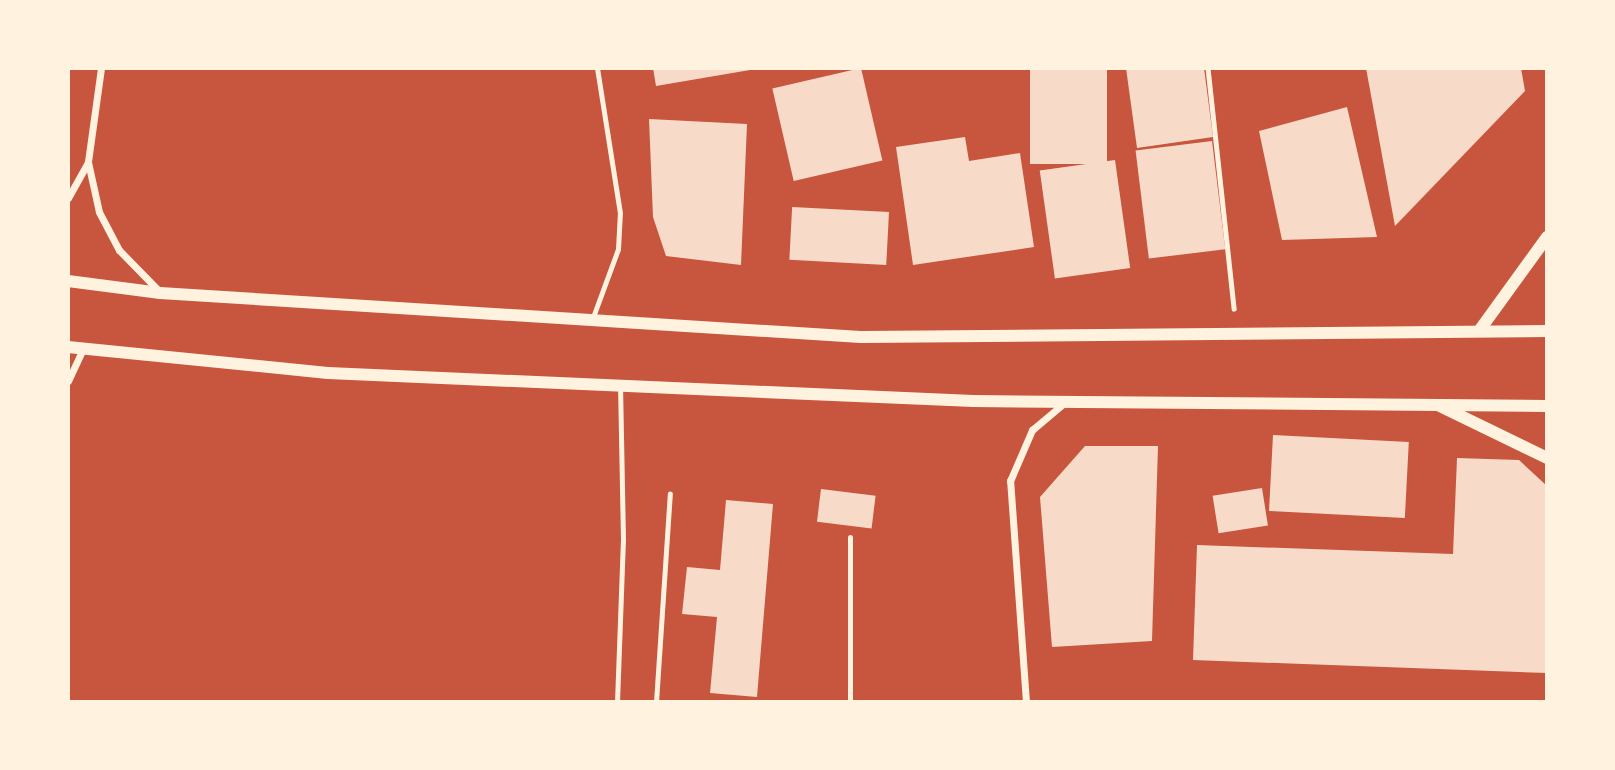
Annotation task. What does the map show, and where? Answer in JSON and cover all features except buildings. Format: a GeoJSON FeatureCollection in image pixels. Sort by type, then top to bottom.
{"type":"FeatureCollection","features":[{"type":"Feature","properties":{"kind":"street"},"geometry":{"type":"LineString","coordinates":[[101,68],[88,162],[99,212],[119,250],[160,293]]}},
{"type":"Feature","properties":{"kind":"street"},"geometry":{"type":"LineString","coordinates":[[68,198],[88,162]]}},
{"type":"Feature","properties":{"kind":"street"},"geometry":{"type":"LineString","coordinates":[[1479,331],[1547,237]]}},
{"type":"Feature","properties":{"kind":"street"},"geometry":{"type":"LineString","coordinates":[[68,281],[160,293],[593,317],[861,337],[1547,331]]}},
{"type":"Feature","properties":{"kind":"street"},"geometry":{"type":"LineString","coordinates":[[68,347],[328,373],[620,383],[973,401],[1431,402],[1547,406]]}},
{"type":"Feature","properties":{"kind":"street"},"geometry":{"type":"LineString","coordinates":[[68,381],[83,349]]}},
{"type":"Feature","properties":{"kind":"street"},"geometry":{"type":"LineString","coordinates":[[1026,702],[1010,481],[1032,430],[1050,410],[1074,400]]}},
{"type":"Feature","properties":{"kind":"street"},"geometry":{"type":"LineString","coordinates":[[1431,402],[1547,458]]}},
{"type":"Feature","properties":{"kind":"lane"},"geometry":{"type":"LineString","coordinates":[[593,317],[618,249],[620,213],[597,68]]}},
{"type":"Feature","properties":{"kind":"lane"},"geometry":{"type":"LineString","coordinates":[[617,702],[624,540],[620,383]]}},
{"type":"Feature","properties":{"kind":"lane"},"geometry":{"type":"LineString","coordinates":[[656,702],[670,493]]}},
{"type":"Feature","properties":{"kind":"lane"},"geometry":{"type":"LineString","coordinates":[[850,537],[850,699]]}},
{"type":"Feature","properties":{"kind":"lane"},"geometry":{"type":"LineString","coordinates":[[836,702],[850,699],[860,702]]}},
{"type":"Feature","properties":{"kind":"path"},"geometry":{"type":"LineString","coordinates":[[1208,68],[1237,334]]}}]}
